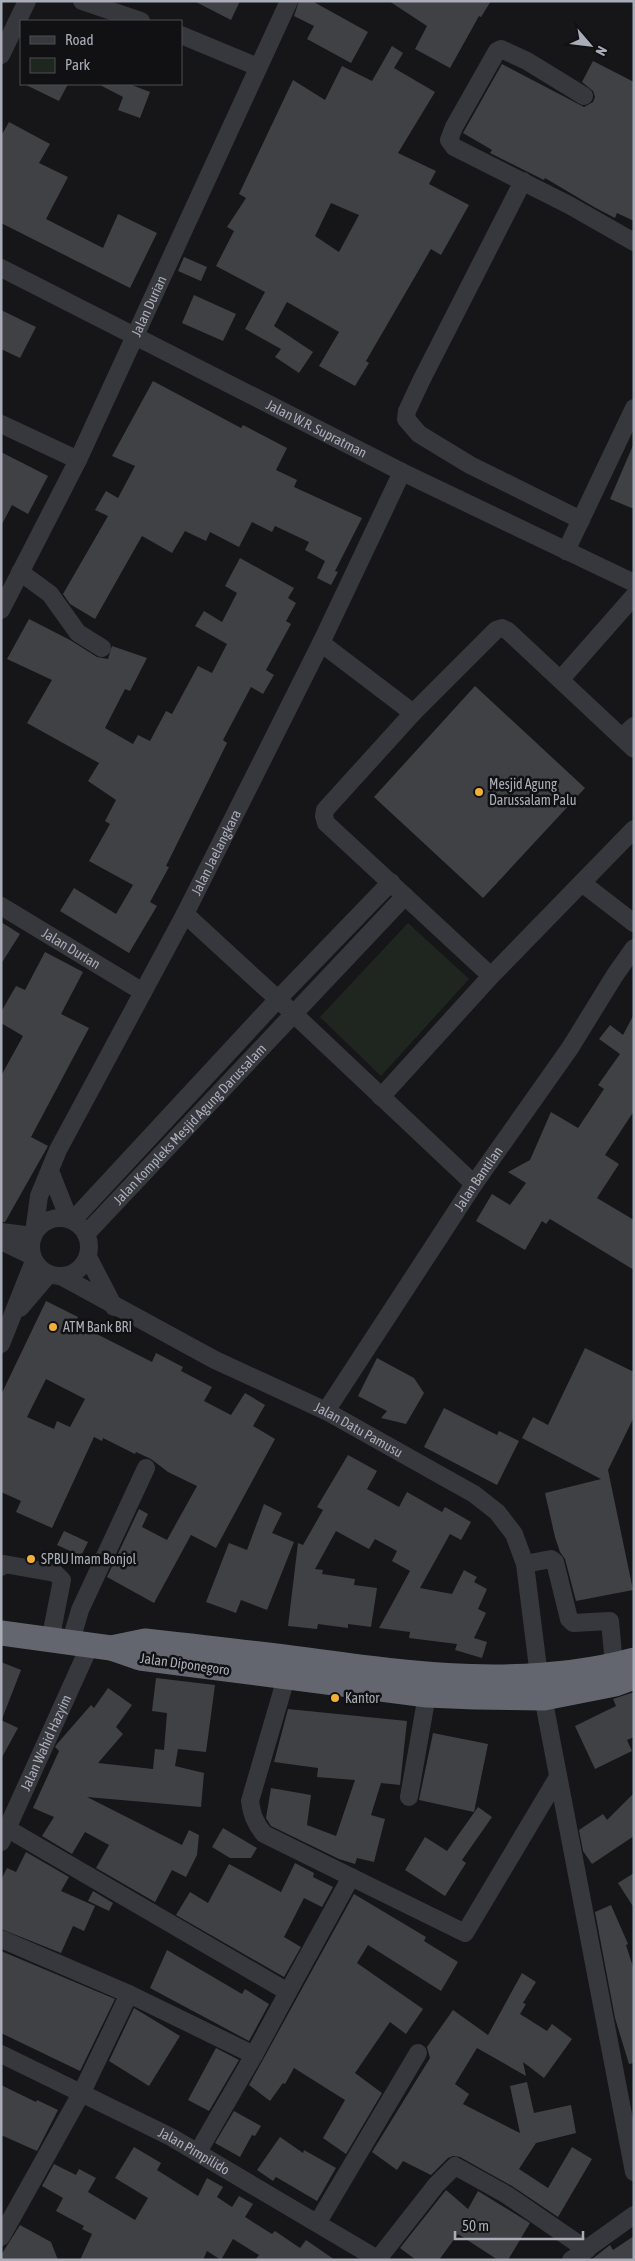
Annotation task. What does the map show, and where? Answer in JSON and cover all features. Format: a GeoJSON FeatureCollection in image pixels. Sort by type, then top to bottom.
{"type":"FeatureCollection","features":[{"type":"Feature","properties":{"kind":"highway"},"geometry":{"type":"LineString","coordinates":[[1,1633],[80,1644]]}},
{"type":"Feature","properties":{"kind":"highway","name":"Jalan Diponegoro"},"geometry":{"type":"LineString","coordinates":[[80,1644],[145,1641],[542,1687]]}},
{"type":"Feature","properties":{"kind":"highway","name":"Jalan Diponegoro"},"geometry":{"type":"LineString","coordinates":[[80,1644],[140,1658],[427,1695],[542,1687],[627,1667]]}},
{"type":"Feature","properties":{"kind":"street"},"geometry":{"type":"LineString","coordinates":[[1,55],[27,1]]}},
{"type":"Feature","properties":{"kind":"street"},"geometry":{"type":"LineString","coordinates":[[82,1],[139,20]]}},
{"type":"Feature","properties":{"kind":"street","name":"Jalan Durian"},"geometry":{"type":"LineString","coordinates":[[1,610],[78,460],[136,338],[289,1]]}},
{"type":"Feature","properties":{"kind":"street"},"geometry":{"type":"LineString","coordinates":[[182,35],[258,68]]}},
{"type":"Feature","properties":{"kind":"street"},"geometry":{"type":"LineString","coordinates":[[584,96],[508,50],[501,49],[497,51],[454,126],[449,140],[454,146],[523,181],[634,242]]}},
{"type":"Feature","properties":{"kind":"street"},"geometry":{"type":"LineString","coordinates":[[523,181],[421,381],[407,411],[406,420],[419,434],[470,465],[581,520]]}},
{"type":"Feature","properties":{"kind":"street","name":"Jalan W.R. Supratman"},"geometry":{"type":"LineString","coordinates":[[1,268],[402,472],[634,583]]}},
{"type":"Feature","properties":{"kind":"street"},"geometry":{"type":"LineString","coordinates":[[566,552],[634,408]]}},
{"type":"Feature","properties":{"kind":"street"},"geometry":{"type":"LineString","coordinates":[[1,424],[78,460]]}},
{"type":"Feature","properties":{"kind":"street","name":"Jalan Jaelangkara"},"geometry":{"type":"LineString","coordinates":[[34,1234],[40,1196],[50,1171],[185,914],[321,643],[402,472]]}},
{"type":"Feature","properties":{"kind":"street"},"geometry":{"type":"LineString","coordinates":[[20,572],[50,594],[78,633],[102,648]]}},
{"type":"Feature","properties":{"kind":"street"},"geometry":{"type":"LineString","coordinates":[[561,679],[634,596]]}},
{"type":"Feature","properties":{"kind":"street"},"geometry":{"type":"LineString","coordinates":[[490,976],[326,823],[325,810],[413,713],[496,630],[502,628],[508,631],[630,737]]}},
{"type":"Feature","properties":{"kind":"street"},"geometry":{"type":"LineString","coordinates":[[321,643],[413,713]]}},
{"type":"Feature","properties":{"kind":"street"},"geometry":{"type":"LineString","coordinates":[[380,1097],[490,976],[634,829]]}},
{"type":"Feature","properties":{"kind":"street"},"geometry":{"type":"LineString","coordinates":[[71,1219],[391,882]]}},
{"type":"Feature","properties":{"kind":"street"},"geometry":{"type":"LineString","coordinates":[[582,883],[634,923]]}},
{"type":"Feature","properties":{"kind":"street","name":"Jalan Kompleks Mesjid Agung Darussalam"},"geometry":{"type":"LineString","coordinates":[[86,1234],[296,1015],[405,896]]}},
{"type":"Feature","properties":{"kind":"street","name":"Jalan Durian"},"geometry":{"type":"LineString","coordinates":[[1,906],[143,992]]}},
{"type":"Feature","properties":{"kind":"street"},"geometry":{"type":"LineString","coordinates":[[185,914],[296,1015],[380,1097],[474,1184]]}},
{"type":"Feature","properties":{"kind":"street","name":"Jalan Bantilan"},"geometry":{"type":"LineString","coordinates":[[326,1411],[474,1184],[570,1048],[634,948]]}},
{"type":"Feature","properties":{"kind":"street"},"geometry":{"type":"LineString","coordinates":[[50,1171],[71,1219]]}},
{"type":"Feature","properties":{"kind":"street"},"geometry":{"type":"LineString","coordinates":[[1,1344],[14,1317],[20,1292],[33,1258],[31,1246],[34,1234],[43,1223],[56,1218],[71,1219],[81,1226],[86,1234],[89,1245],[88,1257],[82,1266],[72,1273],[55,1275],[14,1317]]}},
{"type":"Feature","properties":{"kind":"street"},"geometry":{"type":"LineString","coordinates":[[1,1232],[34,1234]]}},
{"type":"Feature","properties":{"kind":"street"},"geometry":{"type":"LineString","coordinates":[[1,1241],[33,1258],[55,1275]]}},
{"type":"Feature","properties":{"kind":"street"},"geometry":{"type":"LineString","coordinates":[[88,1257],[114,1307]]}},
{"type":"Feature","properties":{"kind":"street","name":"Jalan Datu Pamusu"},"geometry":{"type":"LineString","coordinates":[[55,1275],[215,1360],[326,1411],[474,1494],[489,1506],[514,1534],[525,1564],[542,1687],[558,1777],[634,2172]]}},
{"type":"Feature","properties":{"kind":"street"},"geometry":{"type":"LineString","coordinates":[[80,1644],[80,1610],[146,1468]]}},
{"type":"Feature","properties":{"kind":"street"},"geometry":{"type":"LineString","coordinates":[[525,1564],[551,1559],[555,1562],[569,1619],[573,1623],[610,1621],[627,1667]]}},
{"type":"Feature","properties":{"kind":"street"},"geometry":{"type":"LineString","coordinates":[[1,1567],[4,1564],[56,1573],[62,1580],[80,1644]]}},
{"type":"Feature","properties":{"kind":"street","name":"Jalan Wahid Hazyim"},"geometry":{"type":"LineString","coordinates":[[5,1835],[80,1644]]}},
{"type":"Feature","properties":{"kind":"street"},"geometry":{"type":"LineString","coordinates":[[286,1678],[250,1801],[256,1825],[264,1834],[465,1933],[558,1777]]}},
{"type":"Feature","properties":{"kind":"street"},"geometry":{"type":"LineString","coordinates":[[409,1797],[427,1695]]}},
{"type":"Feature","properties":{"kind":"street"},"geometry":{"type":"LineString","coordinates":[[5,1835],[288,1992]]}},
{"type":"Feature","properties":{"kind":"street"},"geometry":{"type":"LineString","coordinates":[[198,2152],[254,2055],[351,1877]]}},
{"type":"Feature","properties":{"kind":"street"},"geometry":{"type":"LineString","coordinates":[[1,1939],[128,1994],[254,2055]]}},
{"type":"Feature","properties":{"kind":"street"},"geometry":{"type":"LineString","coordinates":[[1,2237],[82,2092],[128,1994]]}},
{"type":"Feature","properties":{"kind":"street"},"geometry":{"type":"LineString","coordinates":[[318,2222],[418,2053]]}},
{"type":"Feature","properties":{"kind":"street","name":"Jalan Pimpilido"},"geometry":{"type":"LineString","coordinates":[[1,2054],[82,2092],[198,2152],[379,2259]]}},
{"type":"Feature","properties":{"kind":"street"},"geometry":{"type":"LineString","coordinates":[[379,2259],[436,2185],[455,2166],[507,2195],[587,2250]]}},
{"type":"Feature","properties":{"kind":"street"},"geometry":{"type":"LineString","coordinates":[[571,2260],[634,2215]]}},
{"type":"Feature","properties":{"kind":"green space"},"geometry":{"type":"Polygon","coordinates":[[[408,923],[469,979],[381,1076],[320,1017],[408,923]]]}},
{"type":"Feature","properties":{"kind":"building"},"geometry":{"type":"Polygon","coordinates":[[[194,1],[240,1],[231,20],[194,1]]]}},
{"type":"Feature","properties":{"kind":"building"},"geometry":{"type":"Polygon","coordinates":[[[299,1],[312,1],[368,32],[351,63],[307,39],[314,26],[294,16],[299,1]]]}},
{"type":"Feature","properties":{"kind":"building"},"geometry":{"type":"Polygon","coordinates":[[[389,1],[491,1],[481,17],[479,16],[450,68],[415,49],[427,26],[389,1]]]}},
{"type":"Feature","properties":{"kind":"building"},"geometry":{"type":"Polygon","coordinates":[[[392,46],[403,53],[394,68],[435,92],[398,153],[436,171],[429,184],[469,205],[441,255],[431,249],[366,361],[369,363],[355,386],[319,366],[339,332],[287,302],[274,326],[313,352],[299,373],[275,357],[281,349],[245,329],[265,292],[216,266],[234,231],[227,227],[246,198],[239,194],[293,80],[325,100],[342,66],[372,81],[392,46]],[[331,203],[315,236],[339,252],[359,215],[331,203]]]}},
{"type":"Feature","properties":{"kind":"building"},"geometry":{"type":"Polygon","coordinates":[[[593,61],[634,82],[634,221],[617,213],[615,218],[545,178],[544,180],[490,153],[492,150],[463,133],[502,64],[584,107],[593,102],[595,97],[593,91],[582,82],[593,61]]]}},
{"type":"Feature","properties":{"kind":"building"},"geometry":{"type":"Polygon","coordinates":[[[26,85],[67,85],[59,101],[26,85]]]}},
{"type":"Feature","properties":{"kind":"building"},"geometry":{"type":"Polygon","coordinates":[[[100,85],[132,85],[150,92],[140,118],[118,110],[123,97],[100,85]]]}},
{"type":"Feature","properties":{"kind":"building"},"geometry":{"type":"Polygon","coordinates":[[[9,122],[50,144],[39,163],[68,177],[46,219],[103,248],[118,214],[157,233],[130,288],[1,223],[1,136],[9,122]]]}},
{"type":"Feature","properties":{"kind":"building"},"geometry":{"type":"Polygon","coordinates":[[[184,257],[207,267],[201,281],[178,271],[184,257]]]}},
{"type":"Feature","properties":{"kind":"building"},"geometry":{"type":"Polygon","coordinates":[[[194,295],[236,314],[223,341],[182,323],[194,295]]]}},
{"type":"Feature","properties":{"kind":"building"},"geometry":{"type":"Polygon","coordinates":[[[1,310],[36,327],[20,358],[1,349],[1,310]]]}},
{"type":"Feature","properties":{"kind":"building"},"geometry":{"type":"Polygon","coordinates":[[[153,381],[241,428],[243,425],[287,448],[276,470],[297,480],[294,487],[362,518],[335,571],[338,572],[331,585],[317,578],[325,561],[305,550],[309,542],[275,526],[272,532],[252,522],[239,547],[210,532],[206,541],[185,531],[172,553],[142,536],[95,619],[70,604],[63,594],[108,516],[95,510],[106,491],[118,498],[135,466],[112,456],[153,381]]]}},
{"type":"Feature","properties":{"kind":"building"},"geometry":{"type":"Polygon","coordinates":[[[634,443],[634,509],[610,499],[634,443]]]}},
{"type":"Feature","properties":{"kind":"building"},"geometry":{"type":"Polygon","coordinates":[[[1,452],[48,476],[28,514],[12,505],[1,526],[1,452]]]}},
{"type":"Feature","properties":{"kind":"building"},"geometry":{"type":"Polygon","coordinates":[[[240,558],[294,588],[288,598],[296,603],[286,621],[291,624],[266,670],[274,675],[263,694],[251,687],[223,740],[227,743],[166,866],[169,867],[150,902],[157,906],[129,953],[60,911],[74,888],[116,914],[133,885],[89,861],[110,824],[105,821],[116,800],[88,781],[99,763],[27,723],[52,680],[7,659],[29,619],[70,640],[97,657],[108,659],[112,646],[147,658],[130,691],[125,689],[105,728],[133,744],[138,735],[150,741],[166,711],[172,714],[198,666],[212,673],[227,644],[195,626],[204,611],[222,622],[237,593],[225,586],[240,558]]]}},
{"type":"Feature","properties":{"kind":"building","name":"Mesjid Agung Darussalam Palu"},"geometry":{"type":"Polygon","coordinates":[[[475,686],[585,788],[483,898],[374,797],[475,686]]]}},
{"type":"Feature","properties":{"kind":"building"},"geometry":{"type":"Polygon","coordinates":[[[1,922],[20,934],[1,964],[1,922]]]}},
{"type":"Feature","properties":{"kind":"building"},"geometry":{"type":"Polygon","coordinates":[[[45,952],[83,972],[61,1014],[89,1028],[31,1137],[48,1146],[5,1222],[1,1222],[1,1076],[23,1036],[1,1023],[1,1012],[16,986],[25,990],[45,952]]]}},
{"type":"Feature","properties":{"kind":"building"},"geometry":{"type":"Polygon","coordinates":[[[634,1014],[634,1111],[605,1155],[619,1164],[597,1198],[634,1220],[634,1270],[550,1219],[546,1224],[542,1221],[525,1250],[476,1221],[492,1194],[510,1205],[526,1183],[508,1172],[530,1160],[551,1112],[578,1128],[604,1089],[598,1085],[620,1054],[599,1039],[610,1025],[623,1035],[634,1014]]]}},
{"type":"Feature","properties":{"kind":"building"},"geometry":{"type":"Polygon","coordinates":[[[46,1301],[78,1317],[75,1323],[152,1362],[156,1353],[183,1367],[181,1371],[212,1387],[204,1401],[231,1415],[245,1393],[265,1405],[253,1426],[275,1439],[216,1548],[191,1535],[154,1603],[107,1577],[139,1509],[148,1514],[142,1527],[167,1540],[197,1486],[168,1472],[151,1459],[136,1452],[135,1454],[103,1438],[102,1441],[94,1437],[52,1528],[16,1512],[21,1501],[1,1492],[1,1395],[46,1301]],[[46,1379],[27,1417],[54,1429],[57,1421],[70,1427],[85,1399],[46,1379]]]}},
{"type":"Feature","properties":{"kind":"building"},"geometry":{"type":"Polygon","coordinates":[[[585,1348],[634,1372],[634,1417],[608,1470],[633,1590],[576,1601],[565,1559],[560,1552],[555,1537],[545,1493],[601,1479],[522,1438],[533,1417],[548,1425],[585,1348]]]}},
{"type":"Feature","properties":{"kind":"building"},"geometry":{"type":"Polygon","coordinates":[[[377,1358],[414,1378],[424,1393],[406,1424],[381,1418],[387,1411],[358,1396],[377,1358]]]}},
{"type":"Feature","properties":{"kind":"building"},"geometry":{"type":"Polygon","coordinates":[[[444,1408],[497,1435],[499,1431],[519,1441],[497,1485],[424,1447],[444,1408]]]}},
{"type":"Feature","properties":{"kind":"building"},"geometry":{"type":"Polygon","coordinates":[[[348,1455],[377,1471],[367,1489],[399,1507],[407,1492],[442,1512],[445,1507],[471,1522],[461,1540],[450,1534],[420,1588],[452,1594],[464,1570],[477,1577],[474,1582],[487,1589],[478,1609],[486,1613],[474,1638],[487,1642],[482,1658],[455,1650],[457,1644],[409,1638],[410,1632],[379,1628],[410,1571],[392,1561],[397,1551],[375,1539],[369,1549],[336,1531],[315,1569],[323,1570],[322,1574],[355,1579],[354,1585],[377,1588],[371,1627],[348,1624],[348,1628],[318,1624],[317,1629],[288,1626],[298,1543],[303,1545],[323,1510],[317,1507],[348,1455]]]}},
{"type":"Feature","properties":{"kind":"building"},"geometry":{"type":"Polygon","coordinates":[[[264,1504],[282,1513],[272,1533],[294,1542],[267,1610],[241,1600],[236,1613],[206,1602],[229,1543],[247,1550],[264,1504]]]}},
{"type":"Feature","properties":{"kind":"building"},"geometry":{"type":"Polygon","coordinates":[[[64,1531],[88,1542],[81,1556],[57,1545],[64,1531]]]}},
{"type":"Feature","properties":{"kind":"building"},"geometry":{"type":"Polygon","coordinates":[[[1,1662],[21,1670],[2,1719],[1,1719],[1,1662]]]}},
{"type":"Feature","properties":{"kind":"building"},"geometry":{"type":"Polygon","coordinates":[[[156,1678],[215,1685],[206,1752],[178,1749],[175,1766],[204,1773],[201,1807],[87,1797],[182,1845],[189,1830],[199,1835],[197,1855],[186,1877],[172,1870],[155,1902],[96,1868],[109,1845],[85,1832],[72,1854],[42,1836],[54,1817],[33,1808],[59,1751],[55,1747],[91,1705],[94,1708],[108,1688],[132,1705],[116,1727],[123,1734],[98,1763],[153,1769],[155,1749],[164,1750],[167,1713],[152,1711],[156,1678]]]}},
{"type":"Feature","properties":{"kind":"building"},"geometry":{"type":"Polygon","coordinates":[[[634,1692],[634,1737],[627,1740],[632,1751],[595,1769],[575,1726],[616,1706],[613,1699],[634,1692]]]}},
{"type":"Feature","properties":{"kind":"building"},"geometry":{"type":"Polygon","coordinates":[[[288,1709],[407,1721],[400,1785],[381,1783],[371,1815],[385,1819],[374,1862],[357,1858],[355,1864],[339,1859],[271,1826],[266,1818],[271,1788],[311,1795],[307,1825],[336,1836],[355,1780],[317,1777],[318,1768],[274,1762],[288,1709]]]}},
{"type":"Feature","properties":{"kind":"building"},"geometry":{"type":"Polygon","coordinates":[[[1,1720],[18,1728],[1,1759],[1,1720]]]}},
{"type":"Feature","properties":{"kind":"building"},"geometry":{"type":"Polygon","coordinates":[[[433,1733],[488,1744],[474,1812],[419,1800],[433,1733]]]}},
{"type":"Feature","properties":{"kind":"building"},"geometry":{"type":"Polygon","coordinates":[[[634,1793],[634,1836],[592,1864],[583,1851],[579,1830],[603,1814],[607,1820],[634,1793]]]}},
{"type":"Feature","properties":{"kind":"building"},"geometry":{"type":"Polygon","coordinates":[[[478,1807],[492,1817],[462,1860],[466,1863],[445,1896],[405,1870],[425,1837],[447,1851],[478,1807]]]}},
{"type":"Feature","properties":{"kind":"building"},"geometry":{"type":"Polygon","coordinates":[[[223,1828],[257,1848],[251,1858],[230,1858],[212,1847],[223,1828]]]}},
{"type":"Feature","properties":{"kind":"building"},"geometry":{"type":"Polygon","coordinates":[[[26,1852],[69,1877],[61,1891],[95,1906],[84,1931],[73,1926],[61,1953],[1,1929],[1,1880],[7,1868],[16,1872],[26,1852]]]}},
{"type":"Feature","properties":{"kind":"building"},"geometry":{"type":"Polygon","coordinates":[[[295,1863],[314,1873],[313,1877],[333,1887],[322,1907],[304,1898],[284,1937],[301,1947],[284,1977],[176,1915],[190,1892],[208,1903],[229,1864],[281,1892],[295,1863]]]}},
{"type":"Feature","properties":{"kind":"building"},"geometry":{"type":"Polygon","coordinates":[[[634,1873],[634,1908],[618,1883],[634,1873]]]}},
{"type":"Feature","properties":{"kind":"building"},"geometry":{"type":"Polygon","coordinates":[[[93,1891],[113,1903],[109,1911],[88,1901],[93,1891]]]}},
{"type":"Feature","properties":{"kind":"building"},"geometry":{"type":"Polygon","coordinates":[[[354,1894],[426,1937],[424,1941],[458,1962],[441,1991],[368,1945],[357,1963],[423,2009],[406,2034],[390,2022],[355,2073],[382,2093],[346,2154],[323,2138],[345,2100],[294,2068],[285,2084],[283,2083],[270,2101],[249,2085],[354,1894]]]}},
{"type":"Feature","properties":{"kind":"building"},"geometry":{"type":"Polygon","coordinates":[[[611,1905],[628,1944],[626,1945],[634,1970],[634,2063],[629,2064],[615,2018],[595,1912],[611,1905]]]}},
{"type":"Feature","properties":{"kind":"building"},"geometry":{"type":"Polygon","coordinates":[[[167,1950],[242,1994],[245,1989],[269,2004],[249,2041],[150,1988],[167,1950]]]}},
{"type":"Feature","properties":{"kind":"building"},"geometry":{"type":"Polygon","coordinates":[[[1,1951],[115,1999],[80,2071],[1,2033],[1,1951]]]}},
{"type":"Feature","properties":{"kind":"building"},"geometry":{"type":"Polygon","coordinates":[[[522,1973],[536,1982],[523,2003],[526,2004],[520,2014],[547,2031],[552,2024],[572,2039],[544,2078],[523,2062],[526,2076],[477,2048],[455,2084],[469,2094],[463,2104],[520,2133],[510,2086],[527,2082],[534,2113],[571,2105],[576,2133],[536,2143],[519,2169],[548,2188],[572,2147],[592,2159],[558,2217],[512,2186],[460,2157],[453,2156],[448,2158],[431,2175],[403,2161],[397,2170],[372,2152],[430,2058],[427,2047],[453,2010],[488,2035],[522,1973]]]}},
{"type":"Feature","properties":{"kind":"building"},"geometry":{"type":"Polygon","coordinates":[[[134,2008],[180,2036],[149,2086],[109,2061],[134,2008]]]}},
{"type":"Feature","properties":{"kind":"building"},"geometry":{"type":"Polygon","coordinates":[[[216,2048],[239,2060],[209,2111],[188,2100],[216,2048]]]}},
{"type":"Feature","properties":{"kind":"building"},"geometry":{"type":"Polygon","coordinates":[[[1,2085],[36,2102],[37,2100],[58,2110],[37,2151],[1,2135],[1,2085]]]}},
{"type":"Feature","properties":{"kind":"building"},"geometry":{"type":"Polygon","coordinates":[[[234,2111],[261,2126],[255,2136],[252,2135],[240,2157],[215,2143],[234,2111]]]}},
{"type":"Feature","properties":{"kind":"building"},"geometry":{"type":"Polygon","coordinates":[[[280,2137],[303,2153],[304,2150],[336,2168],[317,2201],[276,2177],[273,2181],[257,2170],[280,2137]]]}},
{"type":"Feature","properties":{"kind":"building"},"geometry":{"type":"Polygon","coordinates":[[[134,2147],[161,2163],[157,2170],[198,2196],[207,2178],[223,2187],[217,2197],[232,2207],[239,2196],[253,2204],[245,2217],[272,2234],[275,2231],[300,2248],[306,2240],[335,2260],[255,2260],[259,2255],[233,2239],[221,2260],[207,2251],[203,2260],[80,2260],[92,2234],[82,2229],[84,2226],[56,2211],[63,2198],[42,2186],[54,2164],[76,2175],[79,2169],[96,2178],[88,2192],[135,2220],[148,2198],[115,2178],[134,2147]]]}},
{"type":"Feature","properties":{"kind":"building"},"geometry":{"type":"Polygon","coordinates":[[[446,2190],[468,2209],[478,2191],[530,2223],[508,2260],[498,2260],[458,2234],[439,2260],[416,2260],[400,2248],[446,2190]]]}},
{"type":"Feature","properties":{"kind":"building"},"geometry":{"type":"Polygon","coordinates":[[[20,2225],[51,2242],[58,2260],[1,2260],[1,2255],[20,2225]]]}},
{"type":"Feature","properties":{"kind":"building"},"geometry":{"type":"Polygon","coordinates":[[[634,2236],[634,2260],[591,2260],[610,2245],[613,2250],[634,2236]]]}},
{"type":"Feature","properties":{"kind":"place","name":"Mesjid Agung Darussalam Palu"},"geometry":{"type":"Point","coordinates":[479,792]}},
{"type":"Feature","properties":{"kind":"place","name":"ATM Bank BRI"},"geometry":{"type":"Point","coordinates":[53,1327]}},
{"type":"Feature","properties":{"kind":"place","name":"SPBU Imam Bonjol"},"geometry":{"type":"Point","coordinates":[31,1559]}},
{"type":"Feature","properties":{"kind":"place","name":"Kantor"},"geometry":{"type":"Point","coordinates":[335,1698]}}]}
